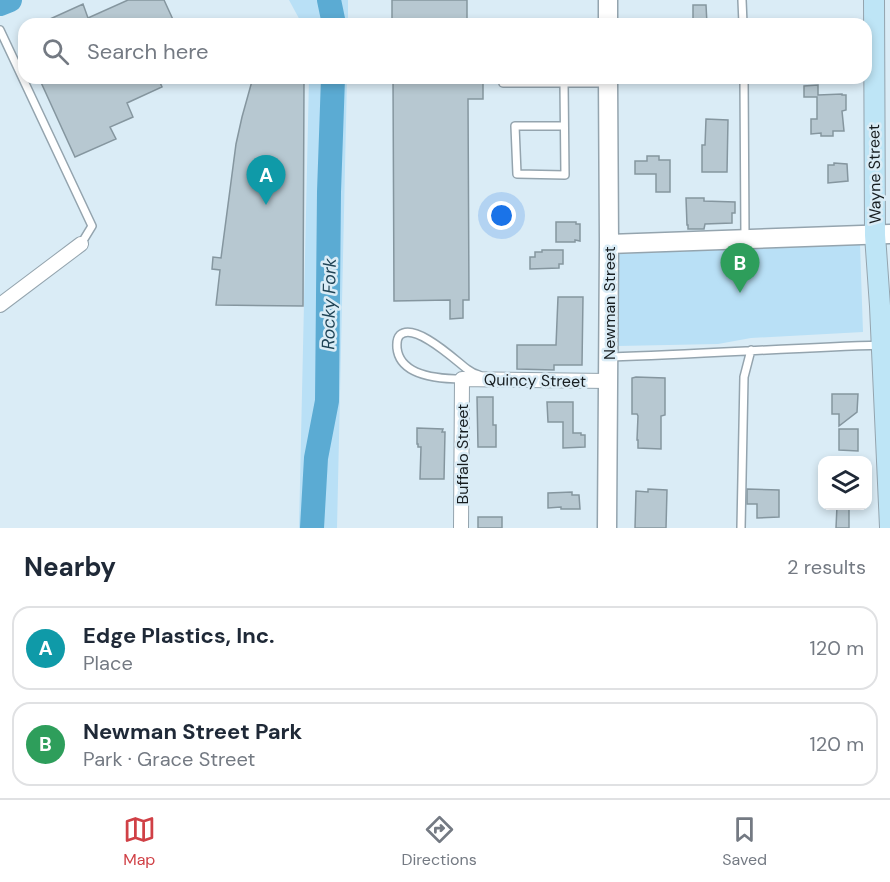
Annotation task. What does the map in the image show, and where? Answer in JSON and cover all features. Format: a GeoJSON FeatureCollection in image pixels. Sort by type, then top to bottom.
{"type":"FeatureCollection","features":[{"type":"Feature","properties":{"kind":"main road","name":"Wayne Street"},"geometry":{"type":"LineString","coordinates":[[872,35],[874,0]]}},
{"type":"Feature","properties":{"kind":"main road","name":"Wayne Street"},"geometry":{"type":"LineString","coordinates":[[871,84],[883,234],[882,345],[890,527]]}},
{"type":"Feature","properties":{"kind":"street"},"geometry":{"type":"LineString","coordinates":[[608,0],[608,18]]}},
{"type":"Feature","properties":{"kind":"street","name":"Newman Street"},"geometry":{"type":"LineString","coordinates":[[607,528],[608,84]]}},
{"type":"Feature","properties":{"kind":"street"},"geometry":{"type":"LineString","coordinates":[[609,244],[883,234]]}},
{"type":"Feature","properties":{"kind":"street"},"geometry":{"type":"LineString","coordinates":[[0,305],[81,244]]}},
{"type":"Feature","properties":{"kind":"street","name":"Quincy Street"},"geometry":{"type":"LineString","coordinates":[[462,379],[608,381]]}},
{"type":"Feature","properties":{"kind":"street","name":"Buffalo Street"},"geometry":{"type":"LineString","coordinates":[[461,528],[462,379]]}},
{"type":"Feature","properties":{"kind":"lane"},"geometry":{"type":"LineString","coordinates":[[742,0],[742,18]]}},
{"type":"Feature","properties":{"kind":"lane"},"geometry":{"type":"LineString","coordinates":[[0,30],[18,68]]}},
{"type":"Feature","properties":{"kind":"lane"},"geometry":{"type":"LineString","coordinates":[[25,84],[92,226],[81,244]]}},
{"type":"Feature","properties":{"kind":"lane"},"geometry":{"type":"LineString","coordinates":[[564,84],[565,175],[517,174],[515,126],[564,126]]}},
{"type":"Feature","properties":{"kind":"lane"},"geometry":{"type":"LineString","coordinates":[[744,84],[745,238]]}},
{"type":"Feature","properties":{"kind":"lane"},"geometry":{"type":"LineString","coordinates":[[462,379],[440,379],[411,369],[402,361],[398,353],[398,338],[401,334],[415,333],[468,369],[490,379]]}},
{"type":"Feature","properties":{"kind":"lane"},"geometry":{"type":"LineString","coordinates":[[608,357],[882,345]]}},
{"type":"Feature","properties":{"kind":"lane"},"geometry":{"type":"LineString","coordinates":[[741,528],[743,387],[751,350]]}},
{"type":"Feature","properties":{"kind":"shaded area"},"geometry":{"type":"Polygon","coordinates":[[[289,0],[348,0],[348,18],[299,18],[289,0]]]}},
{"type":"Feature","properties":{"kind":"shaded area"},"geometry":{"type":"Polygon","coordinates":[[[309,84],[347,84],[337,528],[299,528],[309,84]]]}},
{"type":"Feature","properties":{"kind":"shaded area"},"geometry":{"type":"Polygon","coordinates":[[[860,244],[863,332],[751,338],[718,344],[618,346],[617,254],[860,244]]]}},
{"type":"Feature","properties":{"kind":"building"},"geometry":{"type":"Polygon","coordinates":[[[128,0],[164,0],[172,18],[88,18],[128,0]]]}},
{"type":"Feature","properties":{"kind":"building"},"geometry":{"type":"Polygon","coordinates":[[[392,0],[467,0],[467,18],[392,18],[392,0]]]}},
{"type":"Feature","properties":{"kind":"building"},"geometry":{"type":"Polygon","coordinates":[[[83,4],[88,18],[52,18],[83,4]]]}},
{"type":"Feature","properties":{"kind":"building"},"geometry":{"type":"Polygon","coordinates":[[[693,5],[706,5],[707,18],[693,18],[693,5]]]}},
{"type":"Feature","properties":{"kind":"building"},"geometry":{"type":"Polygon","coordinates":[[[42,84],[161,84],[162,87],[127,103],[133,117],[110,127],[116,139],[75,157],[42,84]]]}},
{"type":"Feature","properties":{"kind":"building"},"geometry":{"type":"Polygon","coordinates":[[[251,84],[304,84],[303,306],[216,305],[220,270],[212,269],[213,257],[221,258],[236,144],[251,84]]]}},
{"type":"Feature","properties":{"kind":"building"},"geometry":{"type":"Polygon","coordinates":[[[393,84],[483,84],[483,99],[468,99],[469,300],[463,300],[463,318],[450,319],[450,300],[394,301],[393,84]]]}},
{"type":"Feature","properties":{"kind":"building"},"geometry":{"type":"Polygon","coordinates":[[[818,85],[818,95],[846,95],[846,110],[842,111],[844,131],[833,131],[833,136],[821,136],[821,133],[811,134],[811,119],[817,119],[817,97],[804,97],[804,86],[818,85]]]}},
{"type":"Feature","properties":{"kind":"building"},"geometry":{"type":"Polygon","coordinates":[[[706,119],[728,120],[727,172],[702,172],[702,145],[705,145],[706,119]]]}},
{"type":"Feature","properties":{"kind":"building"},"geometry":{"type":"Polygon","coordinates":[[[647,156],[659,156],[659,160],[670,160],[670,192],[656,192],[656,174],[635,174],[635,161],[647,161],[647,156]]]}},
{"type":"Feature","properties":{"kind":"building"},"geometry":{"type":"Polygon","coordinates":[[[834,163],[847,164],[848,181],[828,183],[828,165],[834,165],[834,163]]]}},
{"type":"Feature","properties":{"kind":"building"},"geometry":{"type":"Polygon","coordinates":[[[686,198],[735,202],[732,223],[705,224],[704,229],[688,229],[686,198]]]}},
{"type":"Feature","properties":{"kind":"building"},"geometry":{"type":"Polygon","coordinates":[[[556,222],[580,224],[580,241],[556,242],[556,222]]]}},
{"type":"Feature","properties":{"kind":"building"},"geometry":{"type":"Polygon","coordinates":[[[542,250],[563,250],[563,264],[559,264],[559,268],[530,269],[530,257],[535,257],[535,252],[542,252],[542,250]]]}},
{"type":"Feature","properties":{"kind":"building"},"geometry":{"type":"Polygon","coordinates":[[[558,297],[583,297],[582,365],[554,365],[554,370],[517,369],[517,345],[556,345],[558,297]]]}},
{"type":"Feature","properties":{"kind":"building"},"geometry":{"type":"Polygon","coordinates":[[[632,378],[665,378],[665,415],[661,416],[661,449],[638,448],[638,416],[632,414],[632,378]]]}},
{"type":"Feature","properties":{"kind":"building"},"geometry":{"type":"Polygon","coordinates":[[[832,394],[858,394],[857,412],[839,426],[839,414],[832,414],[832,394]]]}},
{"type":"Feature","properties":{"kind":"building"},"geometry":{"type":"Polygon","coordinates":[[[477,397],[493,397],[496,447],[478,447],[477,397]]]}},
{"type":"Feature","properties":{"kind":"building"},"geometry":{"type":"Polygon","coordinates":[[[547,402],[573,402],[573,433],[585,435],[585,447],[563,448],[563,422],[548,422],[547,402]]]}},
{"type":"Feature","properties":{"kind":"building"},"geometry":{"type":"Polygon","coordinates":[[[417,428],[443,429],[442,432],[445,432],[444,479],[420,479],[421,447],[417,444],[417,428]]]}},
{"type":"Feature","properties":{"kind":"building"},"geometry":{"type":"Polygon","coordinates":[[[839,429],[858,429],[858,451],[839,450],[839,429]]]}},
{"type":"Feature","properties":{"kind":"building"},"geometry":{"type":"Polygon","coordinates":[[[648,489],[667,490],[666,528],[635,528],[636,491],[648,492],[648,489]]]}},
{"type":"Feature","properties":{"kind":"building"},"geometry":{"type":"Polygon","coordinates":[[[747,489],[779,490],[779,517],[757,518],[757,504],[747,504],[747,489]]]}},
{"type":"Feature","properties":{"kind":"building"},"geometry":{"type":"Polygon","coordinates":[[[572,492],[572,495],[579,495],[580,509],[548,508],[548,493],[572,492]]]}},
{"type":"Feature","properties":{"kind":"building"},"geometry":{"type":"Polygon","coordinates":[[[837,510],[849,510],[849,528],[836,528],[837,510]]]}},
{"type":"Feature","properties":{"kind":"building"},"geometry":{"type":"Polygon","coordinates":[[[478,517],[502,517],[502,528],[478,528],[478,517]]]}},
{"type":"Feature","properties":{"kind":"waterway"},"geometry":{"type":"LineString","coordinates":[[0,4],[10,0]]}},
{"type":"Feature","properties":{"kind":"waterway","name":"Rocky Fork"},"geometry":{"type":"LineString","coordinates":[[329,0],[333,18]]}},
{"type":"Feature","properties":{"kind":"waterway","name":"Rocky Fork"},"geometry":{"type":"LineString","coordinates":[[312,528],[316,458],[327,401],[329,192],[333,84]]}},
{"type":"Feature","properties":{"kind":"place","name":"Edge Plastics, Inc."},"geometry":{"type":"Point","coordinates":[266,205]}},
{"type":"Feature","properties":{"kind":"place","name":"Newman Street Park"},"geometry":{"type":"Point","coordinates":[740,293]}}]}
